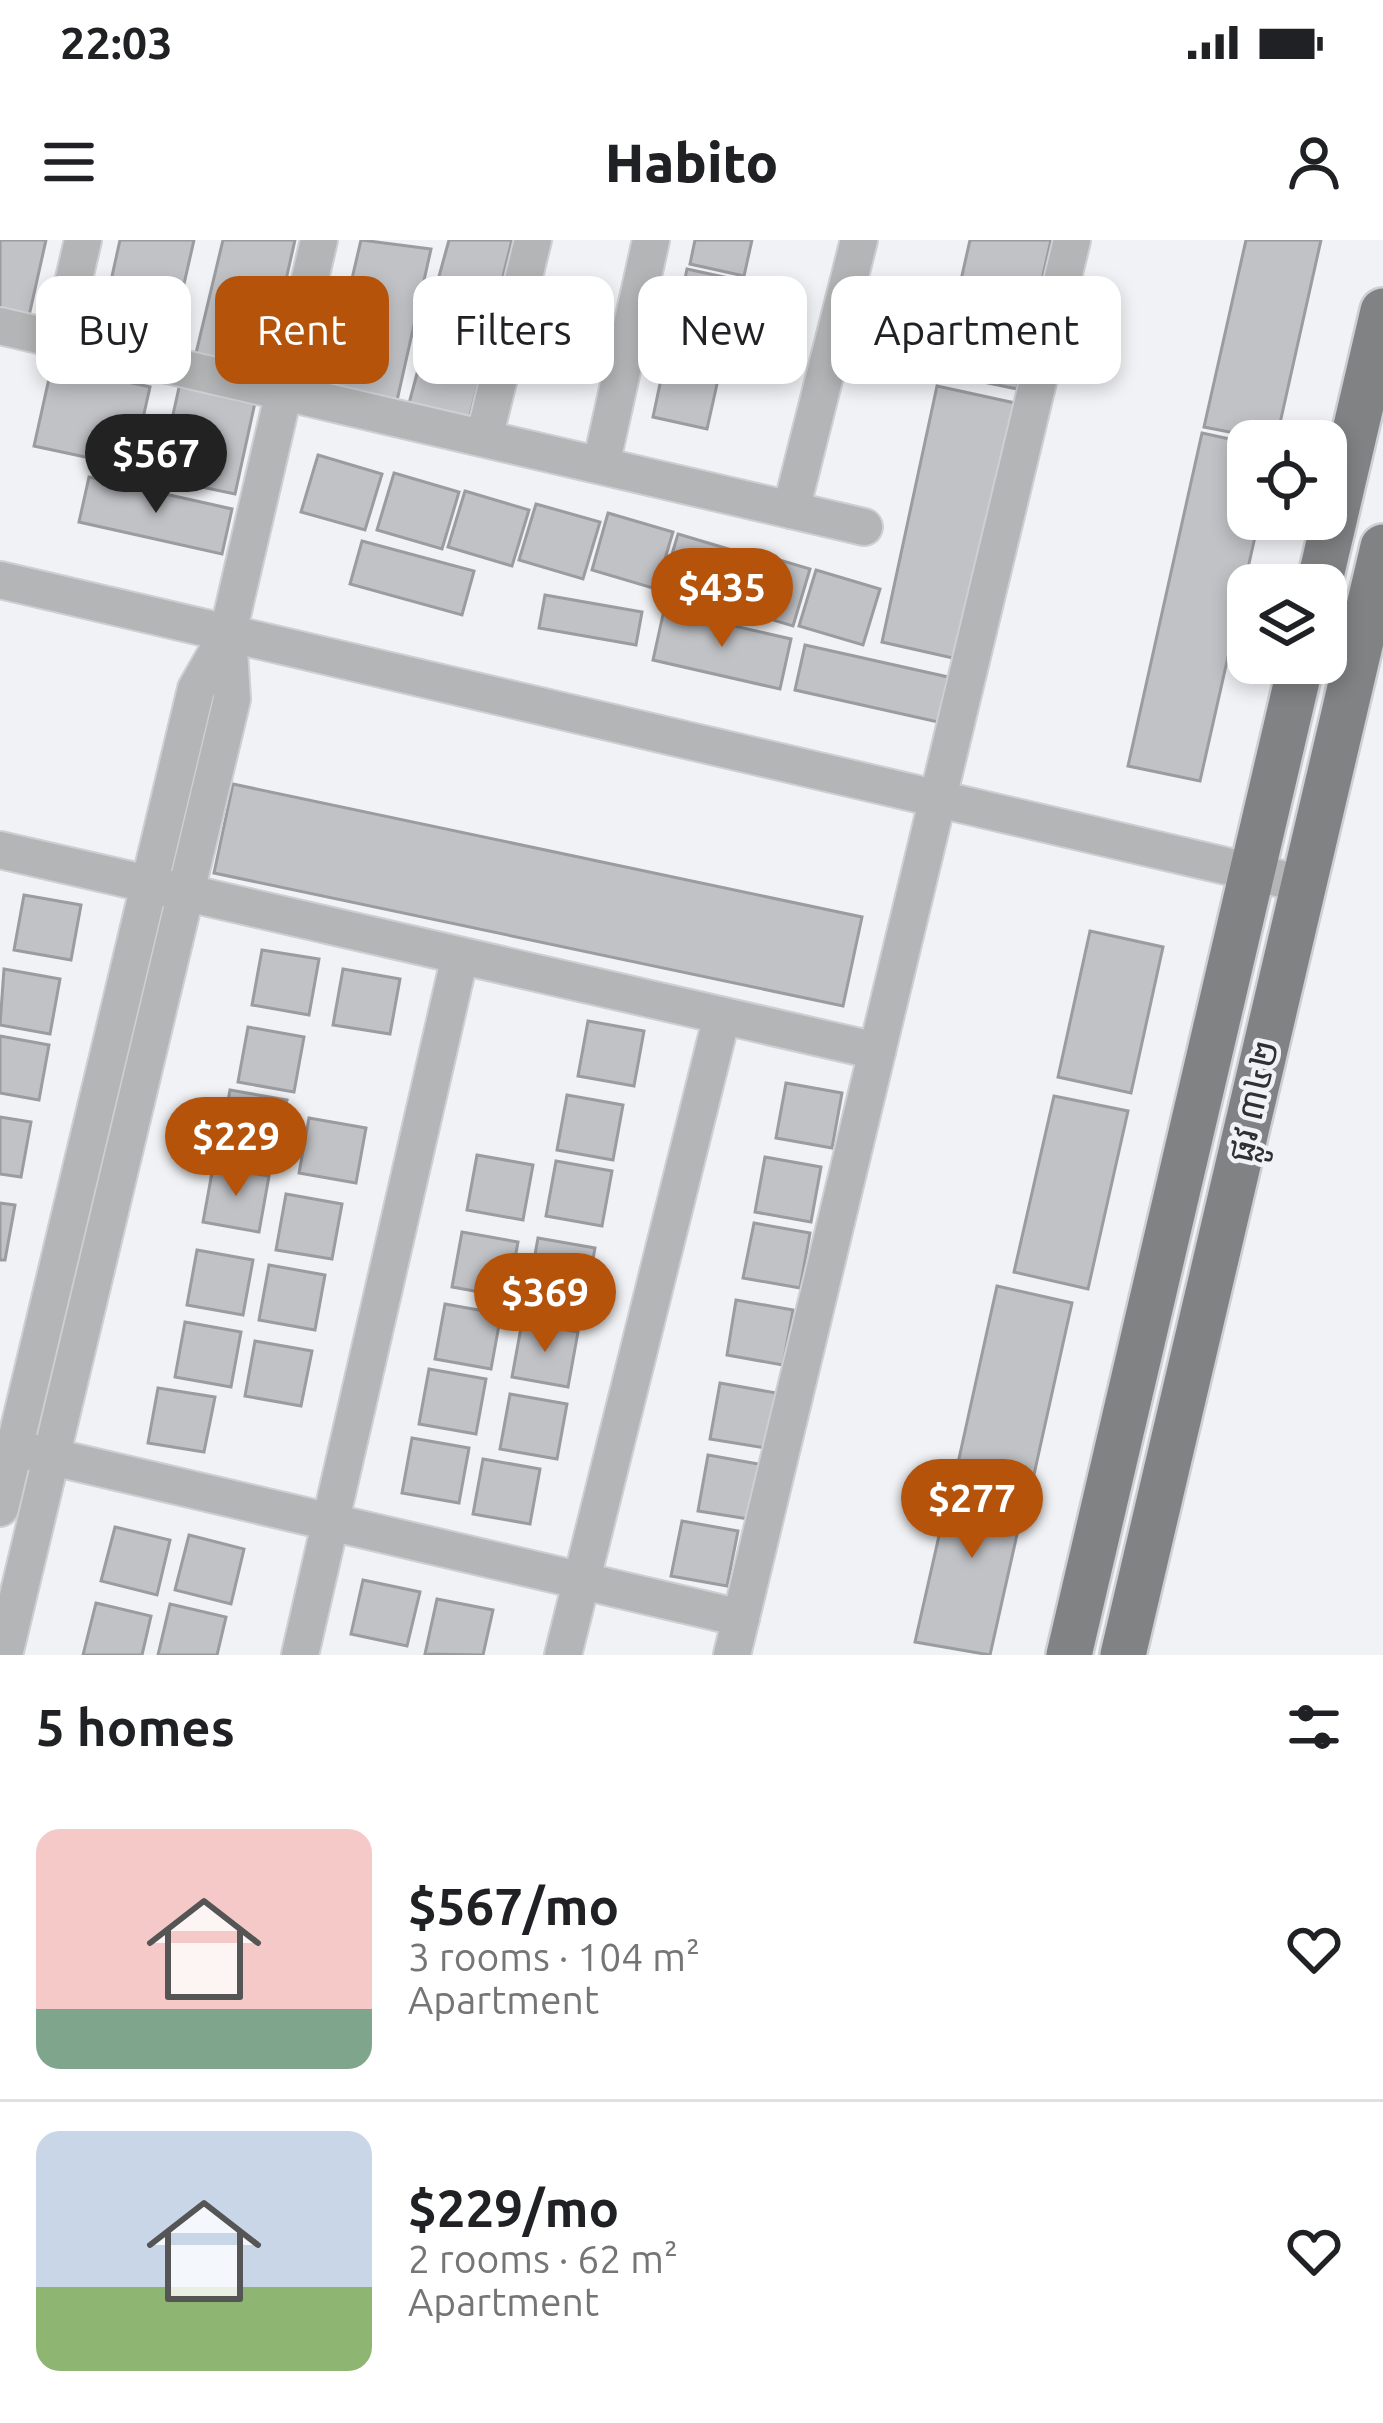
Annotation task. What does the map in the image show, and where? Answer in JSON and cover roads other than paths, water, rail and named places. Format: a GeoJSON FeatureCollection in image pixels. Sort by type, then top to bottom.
{"type":"FeatureCollection","features":[{"type":"Feature","properties":{"kind":"main road"},"geometry":{"type":"LineString","coordinates":[[1324,564],[1383,311]]}},
{"type":"Feature","properties":{"kind":"main road","name":"ផ្លូវ ៣៤២"},"geometry":{"type":"LineString","coordinates":[[1123,1655],[1383,548]]}},
{"type":"Feature","properties":{"kind":"main road","name":"ផ្លូវ ៣៤២"},"geometry":{"type":"LineString","coordinates":[[1069,1655],[1296,684]]}},
{"type":"Feature","properties":{"kind":"street"},"geometry":{"type":"LineString","coordinates":[[75,276],[83,240]]}},
{"type":"Feature","properties":{"kind":"street"},"geometry":{"type":"LineString","coordinates":[[4,1655],[232,699],[228,633],[319,240]]}},
{"type":"Feature","properties":{"kind":"street"},"geometry":{"type":"LineString","coordinates":[[484,438],[533,240]]}},
{"type":"Feature","properties":{"kind":"street"},"geometry":{"type":"LineString","coordinates":[[601,465],[651,240]]}},
{"type":"Feature","properties":{"kind":"street"},"geometry":{"type":"LineString","coordinates":[[791,510],[859,240]]}},
{"type":"Feature","properties":{"kind":"street"},"geometry":{"type":"LineString","coordinates":[[732,1655],[1072,240]]}},
{"type":"Feature","properties":{"kind":"street"},"geometry":{"type":"LineString","coordinates":[[0,326],[36,334]]}},
{"type":"Feature","properties":{"kind":"street"},"geometry":{"type":"LineString","coordinates":[[191,370],[864,527]]}},
{"type":"Feature","properties":{"kind":"street"},"geometry":{"type":"LineString","coordinates":[[0,580],[1303,884]]}},
{"type":"Feature","properties":{"kind":"street"},"geometry":{"type":"LineString","coordinates":[[0,1508],[7,1447],[196,689],[228,633]]}},
{"type":"Feature","properties":{"kind":"street"},"geometry":{"type":"LineString","coordinates":[[2,856],[186,892],[877,1051]]}},
{"type":"Feature","properties":{"kind":"street"},"geometry":{"type":"LineString","coordinates":[[300,1655],[460,956]]}},
{"type":"Feature","properties":{"kind":"street"},"geometry":{"type":"LineString","coordinates":[[563,1655],[722,1016]]}},
{"type":"Feature","properties":{"kind":"street"},"geometry":{"type":"LineString","coordinates":[[7,1447],[741,1618]]}}]}
